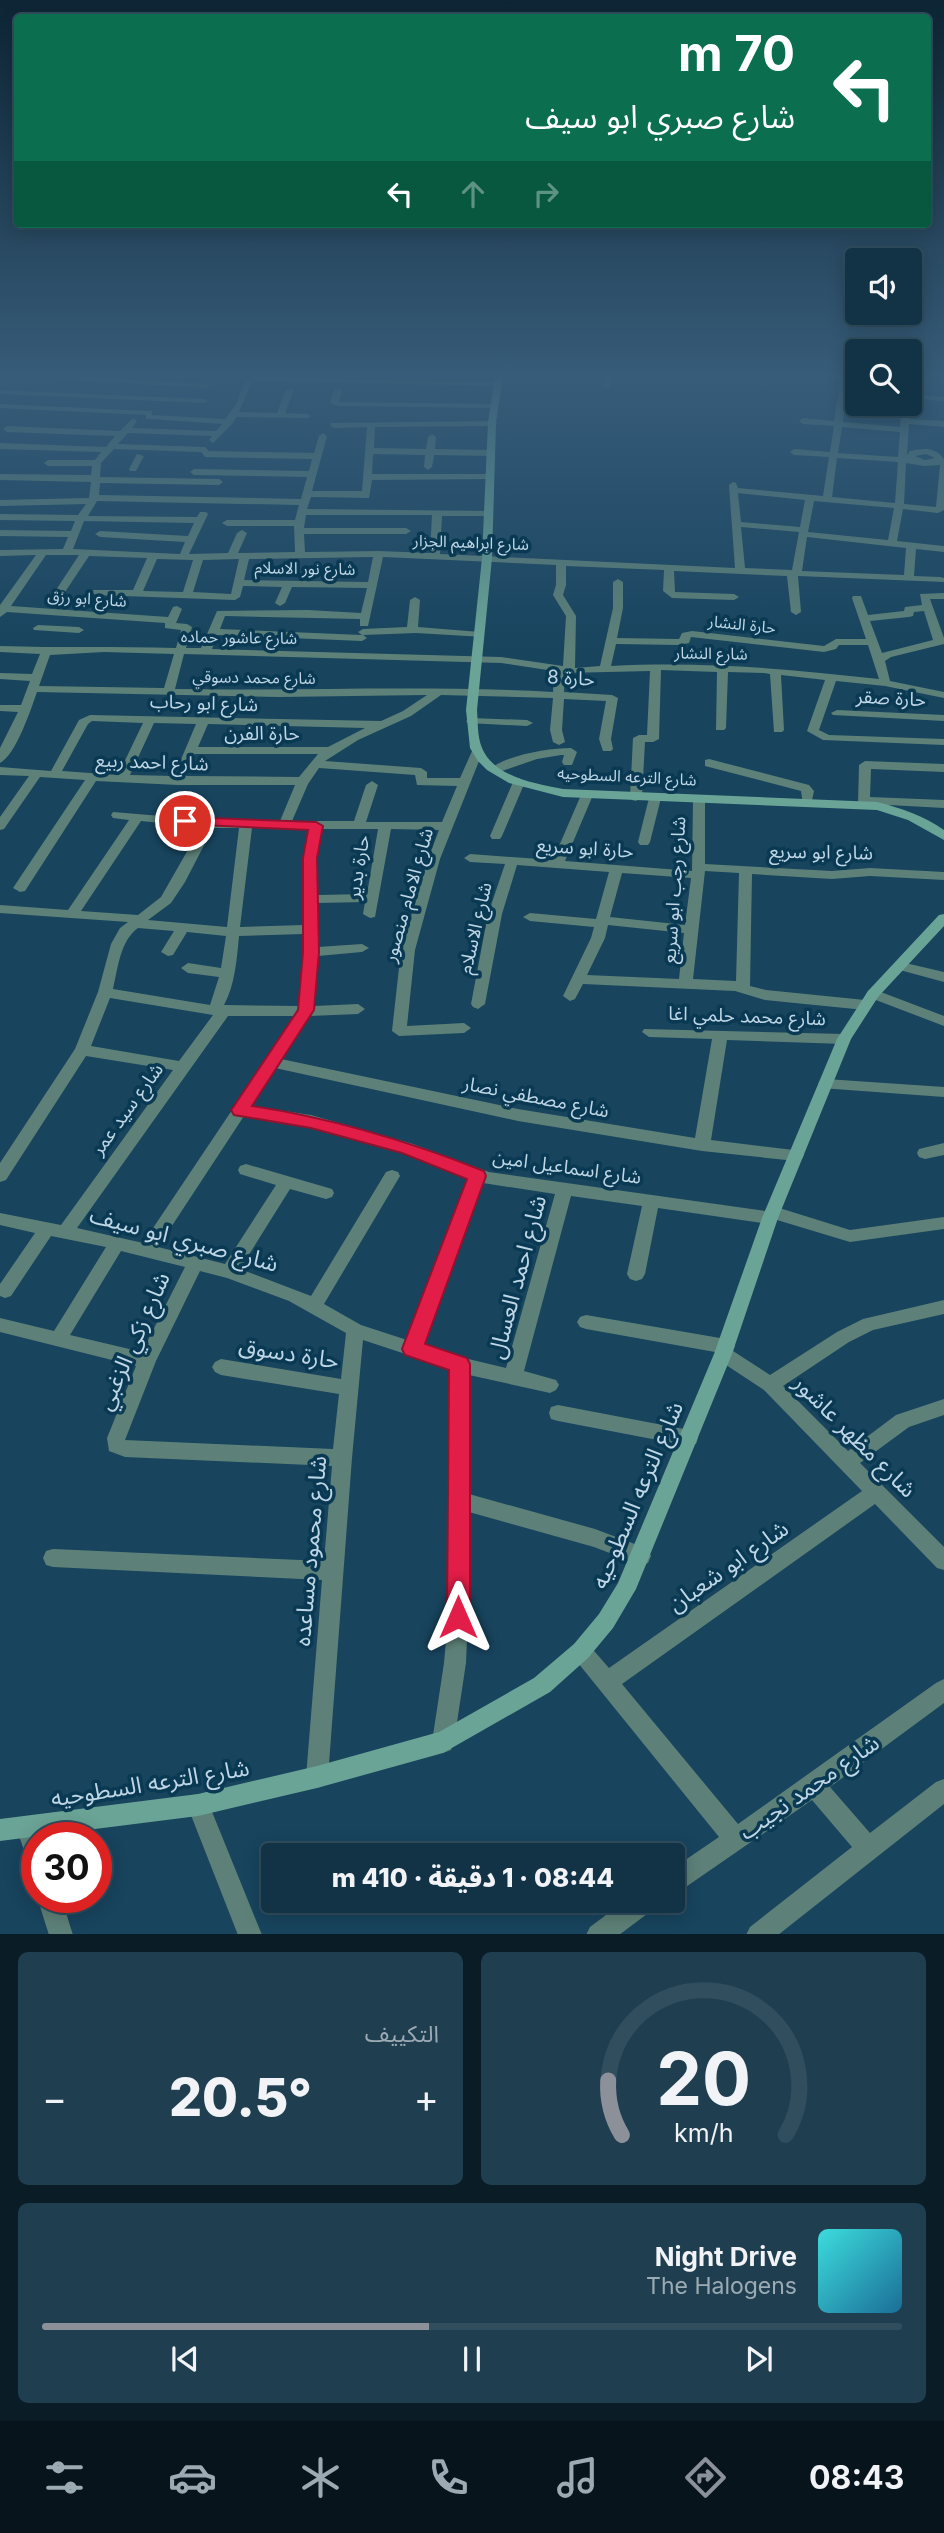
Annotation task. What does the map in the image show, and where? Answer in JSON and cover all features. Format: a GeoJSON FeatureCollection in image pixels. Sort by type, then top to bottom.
{"type":"FeatureCollection","features":[{"type":"Feature","properties":{"kind":"street"},"geometry":{"type":"LineString","coordinates":[[67,552],[93,499],[94,479],[99,467]]}},
{"type":"Feature","properties":{"kind":"street"},"geometry":{"type":"LineString","coordinates":[[293,557],[314,467]]}},
{"type":"Feature","properties":{"kind":"street"},"geometry":{"type":"LineString","coordinates":[[227,523],[302,512],[366,495],[368,467]]}},
{"type":"Feature","properties":{"kind":"street"},"geometry":{"type":"LineString","coordinates":[[477,751],[472,721],[488,557],[490,467]]}},
{"type":"Feature","properties":{"kind":"street"},"geometry":{"type":"LineString","coordinates":[[827,499],[832,467]]}},
{"type":"Feature","properties":{"kind":"street"},"geometry":{"type":"LineString","coordinates":[[892,544],[899,506],[902,467]]}},
{"type":"Feature","properties":{"kind":"street"},"geometry":{"type":"LineString","coordinates":[[740,571],[733,488],[941,509],[944,467]]}},
{"type":"Feature","properties":{"kind":"street"},"geometry":{"type":"LineString","coordinates":[[192,472],[312,474]]}},
{"type":"Feature","properties":{"kind":"street"},"geometry":{"type":"LineString","coordinates":[[183,557],[225,472]]}},
{"type":"Feature","properties":{"kind":"street"},"geometry":{"type":"LineString","coordinates":[[0,477],[219,482]]}},
{"type":"Feature","properties":{"kind":"street"},"geometry":{"type":"LineString","coordinates":[[368,477],[489,477]]}},
{"type":"Feature","properties":{"kind":"street"},"geometry":{"type":"LineString","coordinates":[[35,502],[44,478]]}},
{"type":"Feature","properties":{"kind":"street"},"geometry":{"type":"LineString","coordinates":[[0,503],[93,499],[210,500],[244,497],[302,512],[406,531]]}},
{"type":"Feature","properties":{"kind":"street"},"geometry":{"type":"LineString","coordinates":[[796,612],[794,574],[810,497]]}},
{"type":"Feature","properties":{"kind":"street"},"geometry":{"type":"LineString","coordinates":[[302,512],[487,513]]}},
{"type":"Feature","properties":{"kind":"street"},"geometry":{"type":"LineString","coordinates":[[435,556],[438,513]]}},
{"type":"Feature","properties":{"kind":"street"},"geometry":{"type":"LineString","coordinates":[[0,517],[199,520]]}},
{"type":"Feature","properties":{"kind":"street"},"geometry":{"type":"LineString","coordinates":[[735,524],[944,549]]}},
{"type":"Feature","properties":{"kind":"street"},"geometry":{"type":"LineString","coordinates":[[0,533],[75,534]]}},
{"type":"Feature","properties":{"kind":"street"},"geometry":{"type":"LineString","coordinates":[[232,556],[242,533]]}},
{"type":"Feature","properties":{"kind":"street"},"geometry":{"type":"LineString","coordinates":[[100,534],[190,539]]}},
{"type":"Feature","properties":{"kind":"street"},"geometry":{"type":"LineString","coordinates":[[909,579],[911,546]]}},
{"type":"Feature","properties":{"kind":"street"},"geometry":{"type":"LineString","coordinates":[[2,610],[43,552]]}},
{"type":"Feature","properties":{"kind":"street","name":"شارع ابراهيم الجزار"},"geometry":{"type":"LineString","coordinates":[[0,553],[67,552],[183,557],[379,554],[488,557],[940,580]]}},
{"type":"Feature","properties":{"kind":"street"},"geometry":{"type":"LineString","coordinates":[[59,593],[86,553]]}},
{"type":"Feature","properties":{"kind":"street"},"geometry":{"type":"LineString","coordinates":[[360,656],[365,616],[379,554]]}},
{"type":"Feature","properties":{"kind":"street"},"geometry":{"type":"LineString","coordinates":[[136,594],[153,556]]}},
{"type":"Feature","properties":{"kind":"street"},"geometry":{"type":"LineString","coordinates":[[96,592],[235,597],[245,556]]}},
{"type":"Feature","properties":{"kind":"street"},"geometry":{"type":"LineString","coordinates":[[187,596],[199,557]]}},
{"type":"Feature","properties":{"kind":"street"},"geometry":{"type":"LineString","coordinates":[[559,742],[556,730],[558,695],[571,616],[558,595],[561,585],[561,561]]}},
{"type":"Feature","properties":{"kind":"street"},"geometry":{"type":"LineString","coordinates":[[669,567],[668,591],[672,595],[734,597]]}},
{"type":"Feature","properties":{"kind":"street"},"geometry":{"type":"LineString","coordinates":[[605,670],[618,608],[618,582]]}},
{"type":"Feature","properties":{"kind":"street","name":"شارع نور الاسلام"},"geometry":{"type":"LineString","coordinates":[[239,583],[372,585]]}},
{"type":"Feature","properties":{"kind":"street"},"geometry":{"type":"LineString","coordinates":[[281,603],[289,583]]}},
{"type":"Feature","properties":{"kind":"street"},"geometry":{"type":"LineString","coordinates":[[880,659],[942,641],[926,608],[924,596],[944,596]]}},
{"type":"Feature","properties":{"kind":"street"},"geometry":{"type":"LineString","coordinates":[[857,598],[871,642],[880,659],[885,683]]}},
{"type":"Feature","properties":{"kind":"street"},"geometry":{"type":"LineString","coordinates":[[412,631],[415,600]]}},
{"type":"Feature","properties":{"kind":"street"},"geometry":{"type":"LineString","coordinates":[[863,619],[909,614],[909,609],[926,608]]}},
{"type":"Feature","properties":{"kind":"street"},"geometry":{"type":"LineString","coordinates":[[167,692],[187,627],[170,626],[177,609]]}},
{"type":"Feature","properties":{"kind":"street","name":"شارع ابو رزق"},"geometry":{"type":"LineString","coordinates":[[2,610],[172,620]]}},
{"type":"Feature","properties":{"kind":"street"},"geometry":{"type":"LineString","coordinates":[[32,638],[49,611]]}},
{"type":"Feature","properties":{"kind":"street"},"geometry":{"type":"LineString","coordinates":[[205,652],[221,613],[290,612],[365,616]]}},
{"type":"Feature","properties":{"kind":"street"},"geometry":{"type":"LineString","coordinates":[[38,628],[79,630]]}},
{"type":"Feature","properties":{"kind":"street"},"geometry":{"type":"LineString","coordinates":[[213,632],[362,635],[412,631],[480,635]]}},
{"type":"Feature","properties":{"kind":"street","name":"حارة النشار"},"geometry":{"type":"LineString","coordinates":[[611,641],[679,642],[685,641],[686,635],[692,634],[824,649],[832,647],[836,642],[871,642]]}},
{"type":"Feature","properties":{"kind":"street","name":"شارع عاشور حماده"},"geometry":{"type":"LineString","coordinates":[[0,649],[46,652],[104,649],[477,659]]}},
{"type":"Feature","properties":{"kind":"street"},"geometry":{"type":"LineString","coordinates":[[0,759],[26,709],[46,652]]}},
{"type":"Feature","properties":{"kind":"street","name":"شارع النشار"},"geometry":{"type":"LineString","coordinates":[[477,659],[510,661],[564,670],[656,667],[775,671],[885,683],[944,695]]}},
{"type":"Feature","properties":{"kind":"street"},"geometry":{"type":"LineString","coordinates":[[636,797],[639,738],[653,739],[656,667]]}},
{"type":"Feature","properties":{"kind":"street"},"geometry":{"type":"LineString","coordinates":[[720,728],[723,668]]}},
{"type":"Feature","properties":{"kind":"street"},"geometry":{"type":"LineString","coordinates":[[775,671],[778,730]]}},
{"type":"Feature","properties":{"kind":"street","name":"شارع محمد دسوقي"},"geometry":{"type":"LineString","coordinates":[[0,676],[36,683],[167,692],[279,694],[474,691]]}},
{"type":"Feature","properties":{"kind":"street"},"geometry":{"type":"LineString","coordinates":[[832,676],[813,731],[817,735],[827,738],[944,742]]}},
{"type":"Feature","properties":{"kind":"street","name":"حارة 8"},"geometry":{"type":"LineString","coordinates":[[474,691],[614,698],[605,734],[607,749]]}},
{"type":"Feature","properties":{"kind":"street"},"geometry":{"type":"LineString","coordinates":[[284,825],[303,781],[315,764],[331,751],[414,710],[438,692]]}},
{"type":"Feature","properties":{"kind":"street"},"geometry":{"type":"LineString","coordinates":[[0,708],[26,709]]}},
{"type":"Feature","properties":{"kind":"street","name":"حارة صقر"},"geometry":{"type":"LineString","coordinates":[[837,713],[944,718]]}},
{"type":"Feature","properties":{"kind":"street","name":"شارع ابو رحاب"},"geometry":{"type":"LineString","coordinates":[[55,774],[85,720],[96,717],[385,725]]}},
{"type":"Feature","properties":{"kind":"street"},"geometry":{"type":"LineString","coordinates":[[122,779],[151,718]]}},
{"type":"Feature","properties":{"kind":"street"},"geometry":{"type":"LineString","coordinates":[[178,781],[204,719]]}},
{"type":"Feature","properties":{"kind":"street"},"geometry":{"type":"LineString","coordinates":[[472,721],[527,723]]}},
{"type":"Feature","properties":{"kind":"street","name":"حارة الفرن"},"geometry":{"type":"LineString","coordinates":[[192,750],[331,751]]}},
{"type":"Feature","properties":{"kind":"street","name":"شارع الترعه السطوحيه"},"geometry":{"type":"LineString","coordinates":[[477,751],[496,769],[519,782],[540,789],[587,795],[655,798],[864,802],[902,812],[944,836]]}},
{"type":"Feature","properties":{"kind":"street","name":"شارع الامام منصور"},"geometry":{"type":"LineString","coordinates":[[464,1028],[399,1031],[408,950],[446,826],[477,751]]}},
{"type":"Feature","properties":{"kind":"street"},"geometry":{"type":"LineString","coordinates":[[496,769],[536,756],[565,751],[570,752],[568,762]]}},
{"type":"Feature","properties":{"kind":"street"},"geometry":{"type":"LineString","coordinates":[[709,763],[805,788],[808,791],[807,802]]}},
{"type":"Feature","properties":{"kind":"street"},"geometry":{"type":"LineString","coordinates":[[315,764],[421,772],[421,782],[464,782]]}},
{"type":"Feature","properties":{"kind":"street"},"geometry":{"type":"LineString","coordinates":[[944,768],[866,764],[864,802],[944,804]]}},
{"type":"Feature","properties":{"kind":"street","name":"شارع احمد ربيع"},"geometry":{"type":"LineString","coordinates":[[0,771],[178,781],[303,781]]}},
{"type":"Feature","properties":{"kind":"street"},"geometry":{"type":"LineString","coordinates":[[0,826],[6,808],[37,773]]}},
{"type":"Feature","properties":{"kind":"street"},"geometry":{"type":"LineString","coordinates":[[20,888],[92,778]]}},
{"type":"Feature","properties":{"kind":"street"},"geometry":{"type":"LineString","coordinates":[[496,836],[519,782]]}},
{"type":"Feature","properties":{"kind":"street"},"geometry":{"type":"LineString","coordinates":[[358,827],[372,786]]}},
{"type":"Feature","properties":{"kind":"street"},"geometry":{"type":"LineString","coordinates":[[557,866],[587,795]]}},
{"type":"Feature","properties":{"kind":"street"},"geometry":{"type":"LineString","coordinates":[[645,842],[655,798]]}},
{"type":"Feature","properties":{"kind":"street","name":"شارع رجب ابو سريع"},"geometry":{"type":"LineString","coordinates":[[685,984],[698,871],[699,799]]}},
{"type":"Feature","properties":{"kind":"street"},"geometry":{"type":"LineString","coordinates":[[117,814],[209,824],[446,826]]}},
{"type":"Feature","properties":{"kind":"street"},"geometry":{"type":"LineString","coordinates":[[73,913],[137,817]]}},
{"type":"Feature","properties":{"kind":"street"},"geometry":{"type":"LineString","coordinates":[[0,1176],[82,1049],[105,992],[118,943],[125,931],[166,900],[209,824]]}},
{"type":"Feature","properties":{"kind":"street","name":"شارع سيد عمر"},"geometry":{"type":"LineString","coordinates":[[5,1291],[56,1231],[183,1067],[219,1010],[233,932],[246,825]]}},
{"type":"Feature","properties":{"kind":"street"},"geometry":{"type":"LineString","coordinates":[[147,1250],[306,1010],[311,952],[310,858],[316,826]]}},
{"type":"Feature","properties":{"kind":"street","name":"حارة بدير"},"geometry":{"type":"LineString","coordinates":[[370,914],[385,827]]}},
{"type":"Feature","properties":{"kind":"street","name":"حارة ابو سريع"},"geometry":{"type":"LineString","coordinates":[[470,858],[616,870],[698,871]]}},
{"type":"Feature","properties":{"kind":"street","name":"شارع الاسلام"},"geometry":{"type":"LineString","coordinates":[[478,1004],[495,914],[512,862]]}},
{"type":"Feature","properties":{"kind":"street"},"geometry":{"type":"LineString","coordinates":[[570,996],[603,922],[616,870]]}},
{"type":"Feature","properties":{"kind":"street"},"geometry":{"type":"LineString","coordinates":[[743,987],[746,870]]}},
{"type":"Feature","properties":{"kind":"street","name":"شارع ابو سريع"},"geometry":{"type":"LineString","coordinates":[[698,871],[746,870],[832,875],[870,872],[944,876]]}},
{"type":"Feature","properties":{"kind":"street"},"geometry":{"type":"LineString","coordinates":[[310,899],[373,898]]}},
{"type":"Feature","properties":{"kind":"street"},"geometry":{"type":"LineString","coordinates":[[0,909],[73,913],[183,929],[233,932],[311,929]]}},
{"type":"Feature","properties":{"kind":"street"},"geometry":{"type":"LineString","coordinates":[[530,917],[692,930]]}},
{"type":"Feature","properties":{"kind":"street","name":"شارع الترعه السطوحيه"},"geometry":{"type":"LineString","coordinates":[[60,1822],[198,1805],[317,1777],[443,1742],[542,1685],[581,1651],[606,1621],[626,1589],[641,1556],[725,1350],[772,1215],[844,1039],[869,1000],[941,925]]}},
{"type":"Feature","properties":{"kind":"street"},"geometry":{"type":"LineString","coordinates":[[169,953],[183,929]]}},
{"type":"Feature","properties":{"kind":"street"},"geometry":{"type":"LineString","coordinates":[[311,952],[362,948]]}},
{"type":"Feature","properties":{"kind":"street"},"geometry":{"type":"LineString","coordinates":[[901,966],[944,978]]}},
{"type":"Feature","properties":{"kind":"street"},"geometry":{"type":"LineString","coordinates":[[188,968],[227,973]]}},
{"type":"Feature","properties":{"kind":"street"},"geometry":{"type":"LineString","coordinates":[[579,979],[743,987],[765,995],[869,1000],[944,1021]]}},
{"type":"Feature","properties":{"kind":"street"},"geometry":{"type":"LineString","coordinates":[[105,992],[219,1010],[358,1009]]}},
{"type":"Feature","properties":{"kind":"street","name":"شارع محمد حلمي اغا"},"geometry":{"type":"LineString","coordinates":[[649,1032],[844,1039]]}},
{"type":"Feature","properties":{"kind":"street"},"geometry":{"type":"LineString","coordinates":[[702,1145],[720,1035]]}},
{"type":"Feature","properties":{"kind":"street"},"geometry":{"type":"LineString","coordinates":[[82,1049],[183,1067]]}},
{"type":"Feature","properties":{"kind":"street","name":"شارع مصطفي نصار"},"geometry":{"type":"LineString","coordinates":[[271,1062],[338,1074],[506,1113],[702,1145],[796,1155]]}},
{"type":"Feature","properties":{"kind":"street"},"geometry":{"type":"LineString","coordinates":[[826,1084],[944,1092]]}},
{"type":"Feature","properties":{"kind":"street","name":"شارع اسماعيل امين"},"geometry":{"type":"LineString","coordinates":[[240,1110],[323,1125],[407,1148],[477,1176],[772,1215],[850,1236],[944,1223]]}},
{"type":"Feature","properties":{"kind":"street"},"geometry":{"type":"LineString","coordinates":[[925,1153],[944,1149]]}},
{"type":"Feature","properties":{"kind":"street"},"geometry":{"type":"LineString","coordinates":[[246,1170],[326,1193]]}},
{"type":"Feature","properties":{"kind":"street"},"geometry":{"type":"LineString","coordinates":[[314,1306],[392,1176]]}},
{"type":"Feature","properties":{"kind":"street"},"geometry":{"type":"LineString","coordinates":[[413,1349],[477,1176]]}},
{"type":"Feature","properties":{"kind":"street"},"geometry":{"type":"LineString","coordinates":[[229,1272],[286,1182]]}},
{"type":"Feature","properties":{"kind":"street","name":"شارع احمد العسال"},"geometry":{"type":"LineString","coordinates":[[513,1377],[565,1188]]}},
{"type":"Feature","properties":{"kind":"street"},"geometry":{"type":"LineString","coordinates":[[636,1274],[651,1200]]}},
{"type":"Feature","properties":{"kind":"street","name":"شارع صبري ابو سيف"},"geometry":{"type":"LineString","coordinates":[[0,1219],[117,1243],[229,1272],[263,1283],[314,1306],[355,1330],[460,1364],[550,1385]]}},
{"type":"Feature","properties":{"kind":"street"},"geometry":{"type":"LineString","coordinates":[[58,1339],[117,1243]]}},
{"type":"Feature","properties":{"kind":"street","name":"شارع زكي الزغبي"},"geometry":{"type":"LineString","coordinates":[[195,1264],[147,1361],[116,1438],[116,1445],[125,1449],[342,1458]]}},
{"type":"Feature","properties":{"kind":"street"},"geometry":{"type":"LineString","coordinates":[[770,1385],[843,1337],[869,1324],[944,1307]]}},
{"type":"Feature","properties":{"kind":"street"},"geometry":{"type":"LineString","coordinates":[[586,1322],[725,1350]]}},
{"type":"Feature","properties":{"kind":"street"},"geometry":{"type":"LineString","coordinates":[[0,1325],[147,1361]]}},
{"type":"Feature","properties":{"kind":"street","name":"شارع محمود مساعده"},"geometry":{"type":"LineString","coordinates":[[317,1777],[342,1458],[355,1330]]}},
{"type":"Feature","properties":{"kind":"street","name":"شارع مظهر عاشور"},"geometry":{"type":"LineString","coordinates":[[725,1350],[770,1385],[944,1561]]}},
{"type":"Feature","properties":{"kind":"street"},"geometry":{"type":"LineString","coordinates":[[443,1742],[455,1662],[458,1617],[460,1364]]}},
{"type":"Feature","properties":{"kind":"street","name":"حارة دسوق"},"geometry":{"type":"LineString","coordinates":[[221,1367],[349,1388]]}},
{"type":"Feature","properties":{"kind":"street"},"geometry":{"type":"LineString","coordinates":[[847,1462],[904,1421],[944,1407]]}},
{"type":"Feature","properties":{"kind":"street"},"geometry":{"type":"LineString","coordinates":[[558,1413],[689,1438]]}},
{"type":"Feature","properties":{"kind":"street","name":"شارع ابو شعبان"},"geometry":{"type":"LineString","coordinates":[[608,1681],[876,1492]]}},
{"type":"Feature","properties":{"kind":"street"},"geometry":{"type":"LineString","coordinates":[[458,1500],[596,1538],[641,1556]]}},
{"type":"Feature","properties":{"kind":"street"},"geometry":{"type":"LineString","coordinates":[[53,1558],[333,1571]]}},
{"type":"Feature","properties":{"kind":"street"},"geometry":{"type":"LineString","coordinates":[[581,1651],[736,1839]]}},
{"type":"Feature","properties":{"kind":"street","name":"شارع محمد نجيب"},"geometry":{"type":"LineString","coordinates":[[685,1874],[814,1785],[944,1690]]}},
{"type":"Feature","properties":{"kind":"street"},"geometry":{"type":"LineString","coordinates":[[814,1785],[868,1849]]}},
{"type":"Feature","properties":{"kind":"street"},"geometry":{"type":"LineString","coordinates":[[758,1934],[944,1790]]}},
{"type":"Feature","properties":{"kind":"street"},"geometry":{"type":"LineString","coordinates":[[198,1805],[250,1934]]}},
{"type":"Feature","properties":{"kind":"street","name":"شارع الترعه السطوحيه"},"geometry":{"type":"LineString","coordinates":[[0,1829],[21,1827]]}},
{"type":"Feature","properties":{"kind":"street"},"geometry":{"type":"LineString","coordinates":[[54,1913],[61,1934]]}},
{"type":"Feature","properties":{"kind":"street"},"geometry":{"type":"LineString","coordinates":[[598,1934],[628,1913]]}},
{"type":"Feature","properties":{"kind":"route"},"geometry":{"type":"LineString","coordinates":[[185,821],[316,826],[310,858],[311,952],[306,1010],[240,1110],[311,1121],[407,1148],[477,1176],[413,1349],[460,1364],[458,1617]]}}]}
